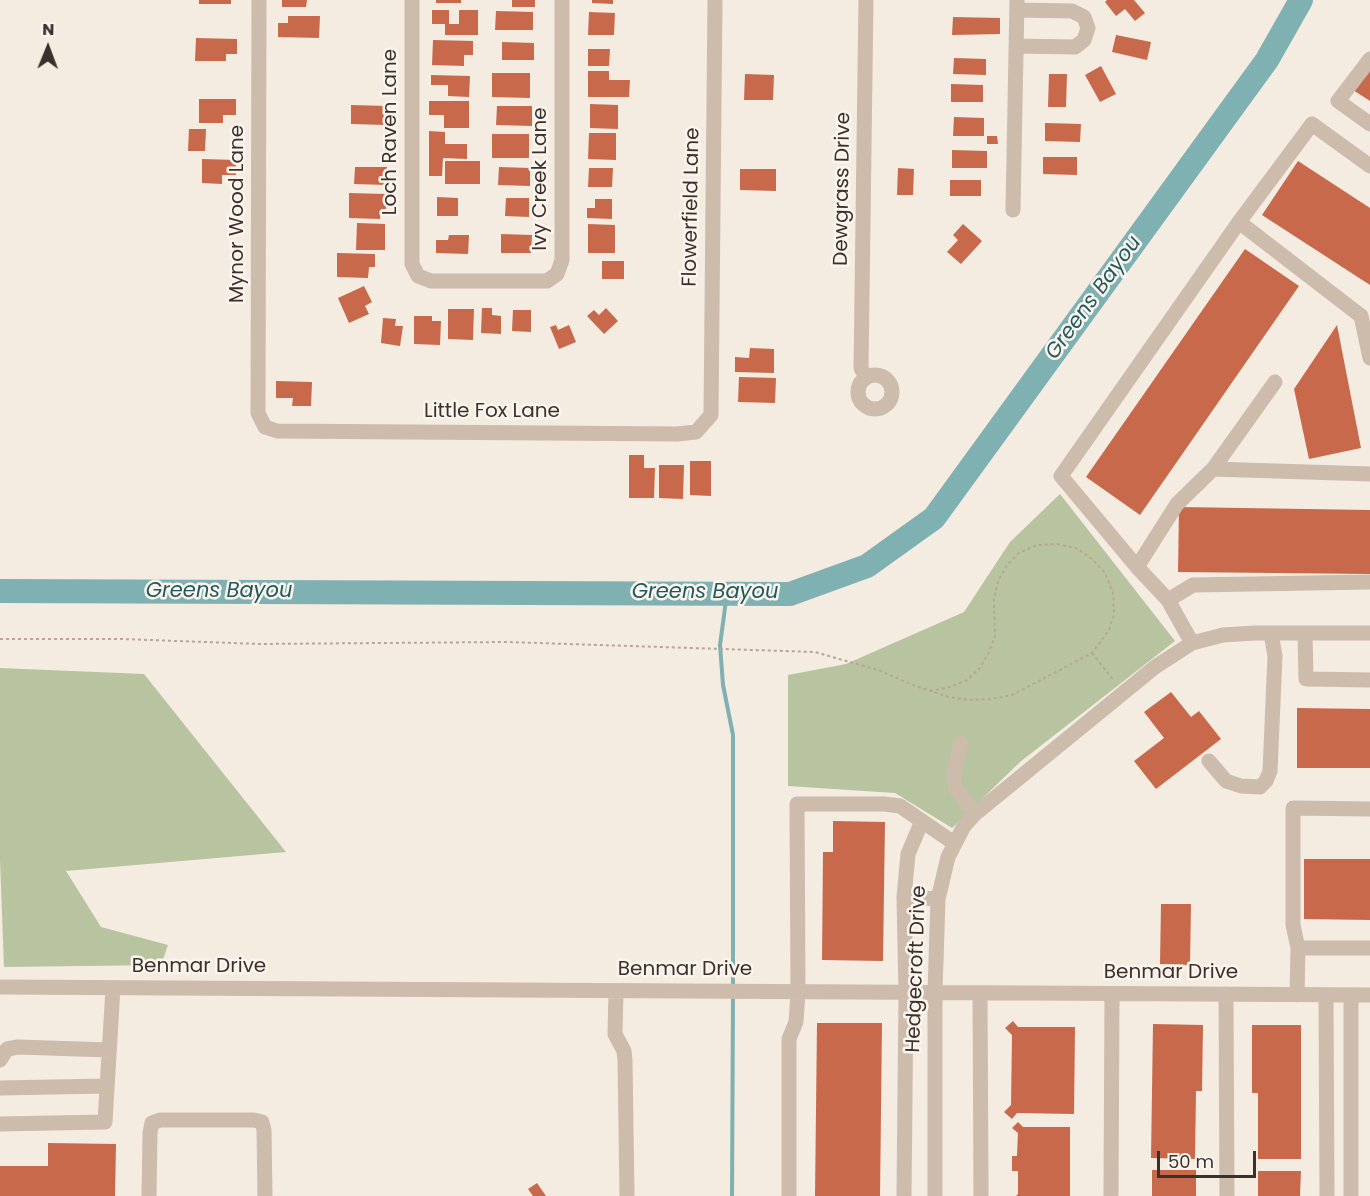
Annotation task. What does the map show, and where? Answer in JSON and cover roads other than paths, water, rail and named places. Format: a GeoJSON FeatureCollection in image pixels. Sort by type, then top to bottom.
{"type":"FeatureCollection","features":[{"type":"Feature","properties":{"kind":"street","name":"Mynor Wood Lane"},"geometry":{"type":"LineString","coordinates":[[259,0],[258,413],[265,427]]}},
{"type":"Feature","properties":{"kind":"street","name":"Loch Raven Lane"},"geometry":{"type":"LineString","coordinates":[[412,0],[412,264]]}},
{"type":"Feature","properties":{"kind":"street","name":"Ivy Creek Lane"},"geometry":{"type":"LineString","coordinates":[[412,264],[418,276],[431,281],[547,280],[557,274],[562,260],[562,0]]}},
{"type":"Feature","properties":{"kind":"street","name":"Flowerfield Lane"},"geometry":{"type":"LineString","coordinates":[[711,415],[715,0]]}},
{"type":"Feature","properties":{"kind":"street","name":"Dewgrass Drive"},"geometry":{"type":"LineString","coordinates":[[866,0],[861,368],[866,378]]}},
{"type":"Feature","properties":{"kind":"street"},"geometry":{"type":"LineString","coordinates":[[1013,210],[1016,46],[1017,5],[1072,11],[1084,17],[1088,28],[1084,40],[1075,47],[1016,46]]}},
{"type":"Feature","properties":{"kind":"street"},"geometry":{"type":"LineString","coordinates":[[1370,59],[1338,101],[1370,124]]}},
{"type":"Feature","properties":{"kind":"street"},"geometry":{"type":"LineString","coordinates":[[1192,643],[1168,600],[1137,567],[1061,476],[1239,222],[1312,124],[1370,166]]}},
{"type":"Feature","properties":{"kind":"street"},"geometry":{"type":"LineString","coordinates":[[1239,222],[1361,316],[1370,358]]}},
{"type":"Feature","properties":{"kind":"street"},"geometry":{"type":"LineString","coordinates":[[1137,567],[1177,504],[1213,469],[1275,382]]}},
{"type":"Feature","properties":{"kind":"street","name":"Little Fox Lane"},"geometry":{"type":"LineString","coordinates":[[265,427],[277,431],[677,434],[696,432],[711,415]]}},
{"type":"Feature","properties":{"kind":"street"},"geometry":{"type":"LineString","coordinates":[[1213,469],[1370,474]]}},
{"type":"Feature","properties":{"kind":"street"},"geometry":{"type":"LineString","coordinates":[[1168,600],[1193,585],[1370,582]]}},
{"type":"Feature","properties":{"kind":"street"},"geometry":{"type":"LineString","coordinates":[[1209,761],[1226,781],[1241,786],[1260,788],[1266,781],[1270,771],[1275,656],[1271,633]]}},
{"type":"Feature","properties":{"kind":"street"},"geometry":{"type":"LineString","coordinates":[[1305,633],[1306,680],[1370,680]]}},
{"type":"Feature","properties":{"kind":"street","name":"Hedgecroft Drive"},"geometry":{"type":"LineString","coordinates":[[935,1196],[935,992],[938,899],[942,877],[954,843],[964,826],[975,814],[1155,667],[1192,643],[1223,635],[1370,633]]}},
{"type":"Feature","properties":{"kind":"street"},"geometry":{"type":"LineString","coordinates":[[961,743],[954,773],[955,787],[975,814]]}},
{"type":"Feature","properties":{"kind":"street"},"geometry":{"type":"LineString","coordinates":[[789,1196],[789,1040],[796,1022],[798,992],[797,804],[900,806],[954,843]]}},
{"type":"Feature","properties":{"kind":"street"},"geometry":{"type":"LineString","coordinates":[[1297,995],[1298,948],[1293,925],[1293,808],[1370,809]]}},
{"type":"Feature","properties":{"kind":"street"},"geometry":{"type":"LineString","coordinates":[[904,1196],[906,992],[904,897],[908,854],[922,821]]}},
{"type":"Feature","properties":{"kind":"street"},"geometry":{"type":"LineString","coordinates":[[904,897],[938,899]]}},
{"type":"Feature","properties":{"kind":"street"},"geometry":{"type":"LineString","coordinates":[[1298,948],[1370,948]]}},
{"type":"Feature","properties":{"kind":"street","name":"Benmar Drive"},"geometry":{"type":"LineString","coordinates":[[0,987],[1370,995]]}},
{"type":"Feature","properties":{"kind":"street"},"geometry":{"type":"LineString","coordinates":[[0,1124],[105,1122],[113,988]]}},
{"type":"Feature","properties":{"kind":"street"},"geometry":{"type":"LineString","coordinates":[[616,991],[615,1034],[624,1051],[625,1060],[627,1196]]}},
{"type":"Feature","properties":{"kind":"street"},"geometry":{"type":"LineString","coordinates":[[980,993],[981,1196]]}},
{"type":"Feature","properties":{"kind":"street"},"geometry":{"type":"LineString","coordinates":[[1111,1196],[1112,994]]}},
{"type":"Feature","properties":{"kind":"street"},"geometry":{"type":"LineString","coordinates":[[1226,994],[1227,1196]]}},
{"type":"Feature","properties":{"kind":"street"},"geometry":{"type":"LineString","coordinates":[[1326,995],[1327,1196]]}},
{"type":"Feature","properties":{"kind":"street"},"geometry":{"type":"LineString","coordinates":[[1351,995],[1351,1196]]}},
{"type":"Feature","properties":{"kind":"street"},"geometry":{"type":"LineString","coordinates":[[0,1060],[7,1049],[18,1047],[109,1050]]}},
{"type":"Feature","properties":{"kind":"street"},"geometry":{"type":"LineString","coordinates":[[0,1088],[107,1086]]}},
{"type":"Feature","properties":{"kind":"street"},"geometry":{"type":"LineString","coordinates":[[149,1196],[152,1123],[160,1120],[254,1120],[262,1122],[264,1130],[265,1196]]}},
{"type":"Feature","properties":{"kind":"waterway","name":"Greens Bayou"},"geometry":{"type":"LineString","coordinates":[[0,591],[790,594],[867,566],[934,518],[1267,60],[1301,0]]}},
{"type":"Feature","properties":{"kind":"waterway"},"geometry":{"type":"LineString","coordinates":[[727,593],[720,645],[723,685],[733,735],[733,988]]}},
{"type":"Feature","properties":{"kind":"waterway"},"geometry":{"type":"LineString","coordinates":[[732,1196],[733,996]]}}]}
